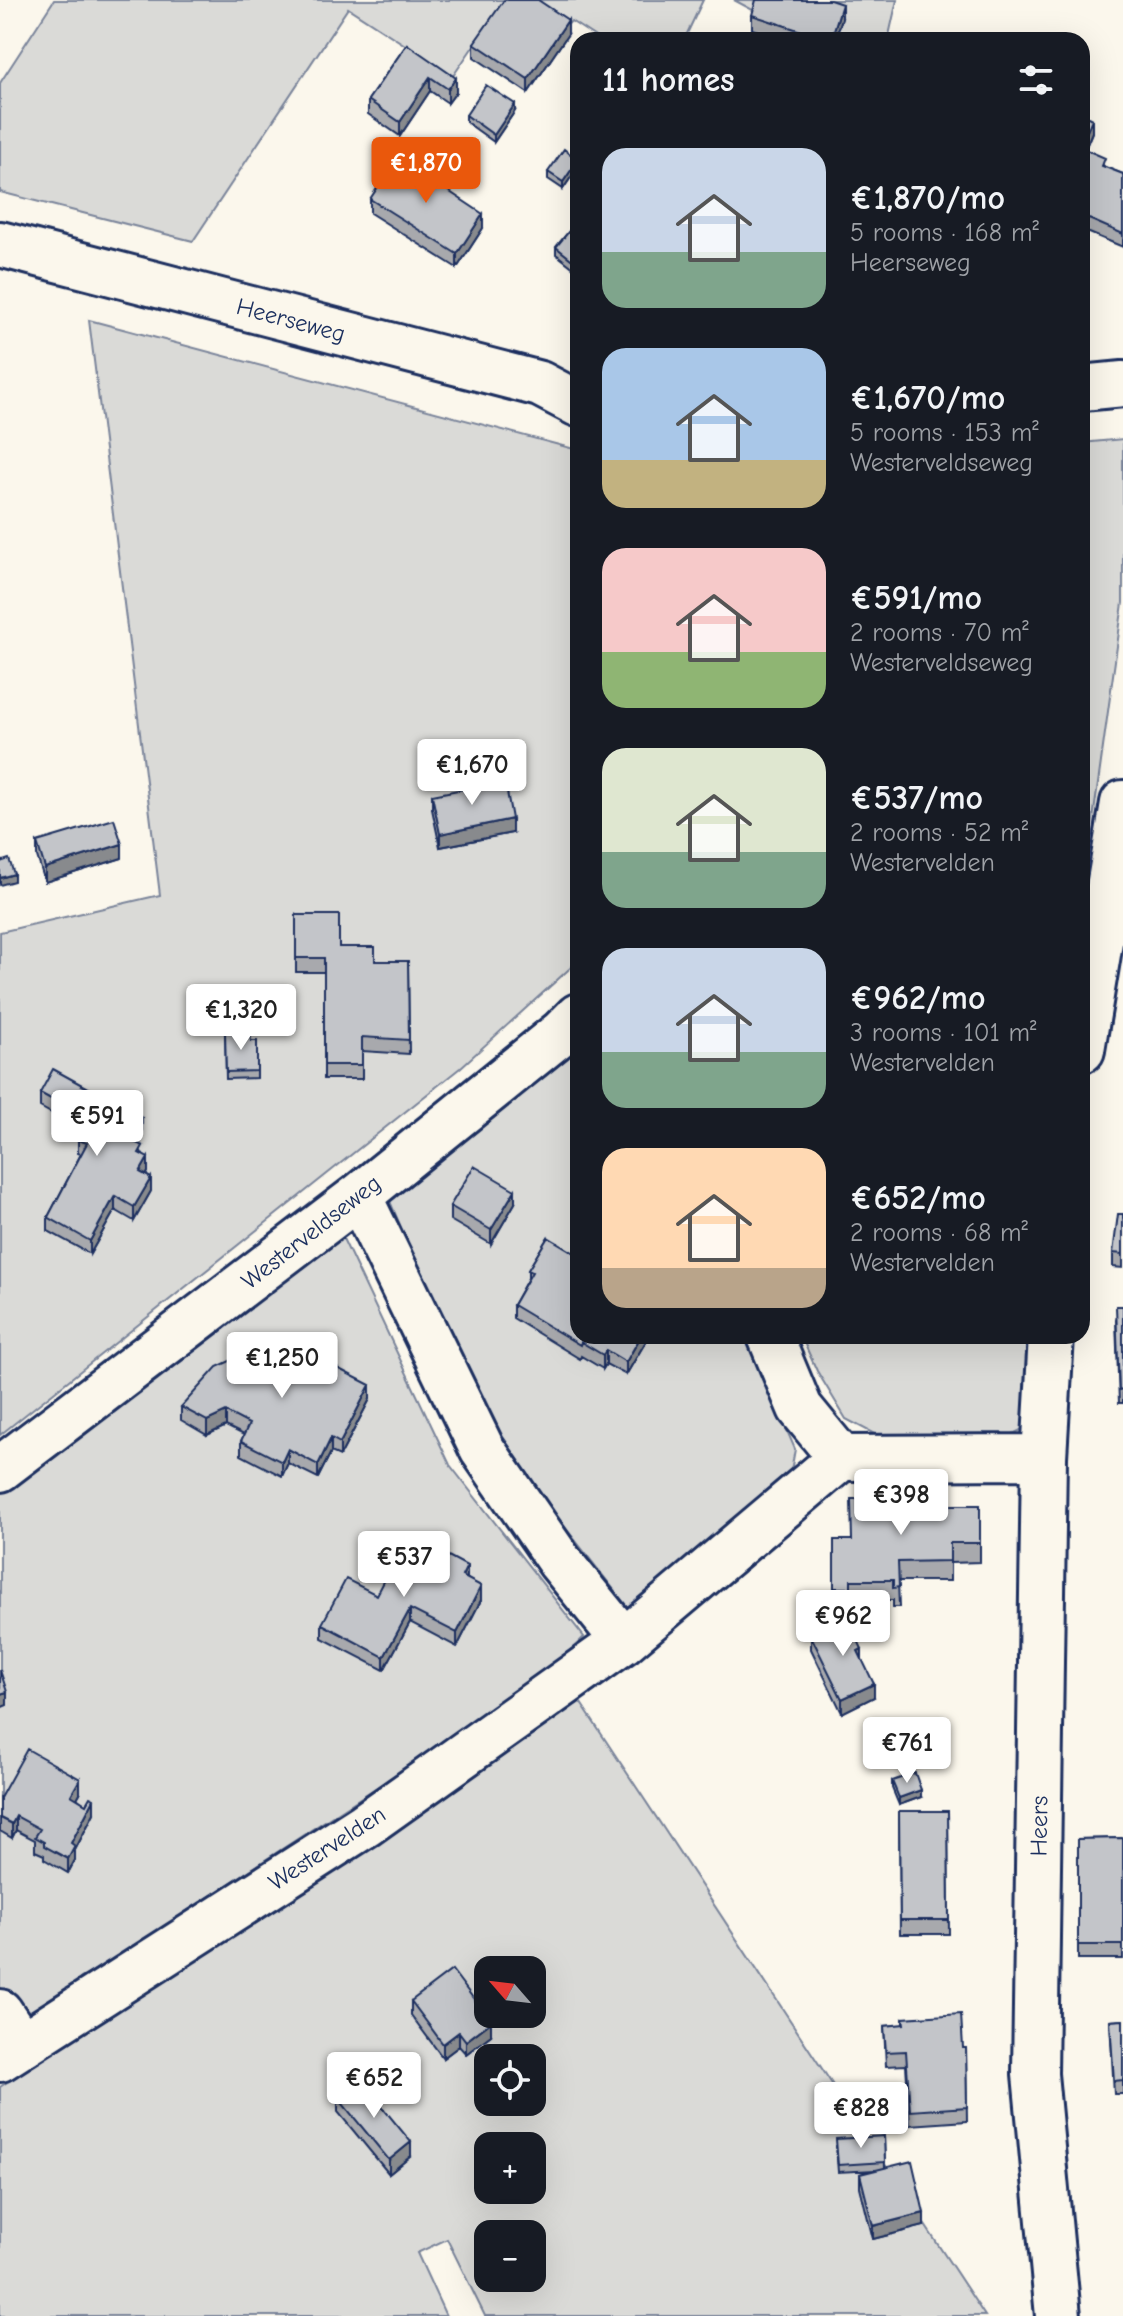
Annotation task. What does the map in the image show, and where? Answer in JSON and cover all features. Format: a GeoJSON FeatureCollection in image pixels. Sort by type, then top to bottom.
{"type":"FeatureCollection","features":[{"type":"Feature","properties":{"kind":"street","name":"Heerseweg"},"geometry":{"type":"LineString","coordinates":[[0,244],[540,384],[570,400]]}},
{"type":"Feature","properties":{"kind":"street"},"geometry":{"type":"LineString","coordinates":[[1090,387],[1123,384]]}},
{"type":"Feature","properties":{"kind":"street"},"geometry":{"type":"LineString","coordinates":[[1090,1002],[1123,803]]}},
{"type":"Feature","properties":{"kind":"street","name":"Westerveldseweg"},"geometry":{"type":"LineString","coordinates":[[0,1469],[359,1196],[570,1024]]}},
{"type":"Feature","properties":{"kind":"street"},"geometry":{"type":"LineString","coordinates":[[359,1196],[482,1449],[560,1562],[624,1641]]}},
{"type":"Feature","properties":{"kind":"street"},"geometry":{"type":"LineString","coordinates":[[773,1344],[800,1408],[841,1458],[1044,1457]]}},
{"type":"Feature","properties":{"kind":"street","name":"Heers"},"geometry":{"type":"LineString","coordinates":[[1051,1344],[1044,1457],[1035,2074],[1058,2316]]}},
{"type":"Feature","properties":{"kind":"street","name":"Westervelden"},"geometry":{"type":"LineString","coordinates":[[7,2039],[365,1825],[624,1641],[841,1458]]}},
{"type":"Feature","properties":{"kind":"shaded area"},"geometry":{"type":"Polygon","coordinates":[[[54,0],[505,0],[453,76],[348,8],[193,241],[0,192],[0,83],[54,0]]]}},
{"type":"Feature","properties":{"kind":"shaded area"},"geometry":{"type":"Polygon","coordinates":[[[528,0],[703,0],[688,32],[588,32],[571,21],[566,27],[528,0]]]}},
{"type":"Feature","properties":{"kind":"shaded area"},"geometry":{"type":"Polygon","coordinates":[[[734,0],[897,0],[890,32],[794,32],[734,0]]]}},
{"type":"Feature","properties":{"kind":"shaded area"},"geometry":{"type":"Polygon","coordinates":[[[89,320],[570,448],[570,968],[460,1068],[0,1435],[0,932],[160,895],[89,320]]]}},
{"type":"Feature","properties":{"kind":"shaded area"},"geometry":{"type":"Polygon","coordinates":[[[1123,439],[1123,603],[1090,841],[1090,442],[1123,439]]]}},
{"type":"Feature","properties":{"kind":"shaded area"},"geometry":{"type":"Polygon","coordinates":[[[570,1052],[570,1344],[749,1344],[795,1449],[787,1494],[630,1610],[484,1424],[389,1199],[570,1052]]]}},
{"type":"Feature","properties":{"kind":"shaded area"},"geometry":{"type":"Polygon","coordinates":[[[338,1228],[450,1465],[584,1637],[475,1723],[81,1978],[64,1993],[0,2035],[0,1490],[338,1228]]]}},
{"type":"Feature","properties":{"kind":"shaded area"},"geometry":{"type":"Polygon","coordinates":[[[805,1344],[1032,1344],[1023,1429],[1000,1440],[880,1437],[846,1419],[805,1344]]]}},
{"type":"Feature","properties":{"kind":"shaded area"},"geometry":{"type":"Polygon","coordinates":[[[577,1697],[985,2316],[485,2316],[447,2239],[417,2253],[446,2316],[0,2316],[0,2087],[577,1697]]]}},
{"type":"Feature","properties":{"kind":"building"},"geometry":{"type":"Polygon","coordinates":[[[504,0],[538,0],[568,20],[528,79],[474,43],[504,0]]]}},
{"type":"Feature","properties":{"kind":"building"},"geometry":{"type":"Polygon","coordinates":[[[756,0],[830,0],[842,4],[833,32],[804,32],[752,15],[756,0]]]}},
{"type":"Feature","properties":{"kind":"building"},"geometry":{"type":"Polygon","coordinates":[[[407,44],[456,78],[448,89],[430,77],[400,122],[368,100],[407,44]]]}},
{"type":"Feature","properties":{"kind":"building"},"geometry":{"type":"Polygon","coordinates":[[[486,85],[515,104],[494,135],[466,115],[486,85]]]}},
{"type":"Feature","properties":{"kind":"building"},"geometry":{"type":"Polygon","coordinates":[[[564,149],[570,154],[570,172],[563,182],[548,172],[564,149]]]}},
{"type":"Feature","properties":{"kind":"building"},"geometry":{"type":"Polygon","coordinates":[[[1090,151],[1105,158],[1102,166],[1123,174],[1123,234],[1090,220],[1090,151]]]}},
{"type":"Feature","properties":{"kind":"building"},"geometry":{"type":"Polygon","coordinates":[[[400,154],[422,169],[420,172],[483,214],[457,254],[370,199],[400,154]]]}},
{"type":"Feature","properties":{"kind":"building"},"geometry":{"type":"Polygon","coordinates":[[[570,230],[570,258],[556,247],[570,230]]]}},
{"type":"Feature","properties":{"kind":"building"},"geometry":{"type":"Polygon","coordinates":[[[505,781],[512,819],[440,834],[432,795],[505,781]]]}},
{"type":"Feature","properties":{"kind":"building"},"geometry":{"type":"Polygon","coordinates":[[[114,819],[122,844],[45,868],[37,842],[114,819]]]}},
{"type":"Feature","properties":{"kind":"building"},"geometry":{"type":"Polygon","coordinates":[[[9,859],[14,874],[0,878],[0,862],[9,859]]]}},
{"type":"Feature","properties":{"kind":"building"},"geometry":{"type":"Polygon","coordinates":[[[296,915],[339,915],[339,947],[375,947],[375,961],[408,961],[409,1040],[362,1037],[362,1065],[324,1065],[324,958],[296,958],[296,915]]]}},
{"type":"Feature","properties":{"kind":"building"},"geometry":{"type":"Polygon","coordinates":[[[225,1032],[250,1032],[251,1041],[257,1041],[257,1071],[226,1072],[225,1032]]]}},
{"type":"Feature","properties":{"kind":"building"},"geometry":{"type":"Polygon","coordinates":[[[53,1069],[142,1118],[130,1140],[143,1146],[139,1153],[148,1158],[140,1172],[151,1178],[134,1207],[115,1196],[90,1241],[48,1217],[87,1143],[78,1140],[89,1120],[40,1093],[53,1069]]]}},
{"type":"Feature","properties":{"kind":"building"},"geometry":{"type":"Polygon","coordinates":[[[474,1166],[515,1190],[491,1230],[450,1206],[474,1166]]]}},
{"type":"Feature","properties":{"kind":"building"},"geometry":{"type":"Polygon","coordinates":[[[1118,1214],[1123,1214],[1123,1254],[1113,1253],[1118,1214]]]}},
{"type":"Feature","properties":{"kind":"building"},"geometry":{"type":"Polygon","coordinates":[[[548,1237],[570,1250],[570,1339],[513,1305],[532,1272],[528,1270],[548,1237]]]}},
{"type":"Feature","properties":{"kind":"building"},"geometry":{"type":"Polygon","coordinates":[[[1116,1306],[1123,1306],[1123,1389],[1119,1390],[1116,1306]]]}},
{"type":"Feature","properties":{"kind":"building"},"geometry":{"type":"Polygon","coordinates":[[[279,1338],[370,1385],[340,1443],[331,1438],[318,1465],[288,1449],[282,1462],[241,1441],[249,1424],[226,1412],[207,1421],[181,1407],[217,1367],[279,1338]]]}},
{"type":"Feature","properties":{"kind":"building"},"geometry":{"type":"Polygon","coordinates":[[[584,1344],[636,1344],[626,1362],[606,1350],[603,1355],[584,1344]]]}},
{"type":"Feature","properties":{"kind":"building"},"geometry":{"type":"Polygon","coordinates":[[[851,1499],[884,1499],[884,1506],[902,1506],[902,1499],[937,1499],[937,1505],[980,1505],[980,1543],[950,1543],[950,1561],[898,1562],[899,1587],[893,1588],[893,1580],[851,1580],[851,1588],[834,1588],[834,1540],[852,1540],[851,1499]]]}},
{"type":"Feature","properties":{"kind":"building"},"geometry":{"type":"Polygon","coordinates":[[[403,1545],[422,1555],[428,1545],[467,1566],[462,1576],[481,1586],[457,1633],[410,1609],[384,1657],[322,1624],[346,1579],[377,1595],[403,1545]]]}},
{"type":"Feature","properties":{"kind":"building"},"geometry":{"type":"Polygon","coordinates":[[[848,1618],[862,1649],[858,1651],[874,1684],[842,1699],[811,1636],[848,1618]]]}},
{"type":"Feature","properties":{"kind":"building"},"geometry":{"type":"Polygon","coordinates":[[[0,1670],[7,1692],[0,1694],[0,1670]]]}},
{"type":"Feature","properties":{"kind":"building"},"geometry":{"type":"Polygon","coordinates":[[[27,1749],[80,1779],[71,1795],[86,1804],[90,1797],[94,1799],[71,1843],[75,1846],[68,1859],[44,1846],[44,1842],[35,1837],[40,1829],[16,1816],[12,1824],[0,1818],[0,1798],[27,1749]]]}},
{"type":"Feature","properties":{"kind":"building"},"geometry":{"type":"Polygon","coordinates":[[[915,1773],[921,1790],[899,1798],[892,1781],[915,1773]]]}},
{"type":"Feature","properties":{"kind":"building"},"geometry":{"type":"Polygon","coordinates":[[[899,1811],[948,1811],[949,1920],[900,1920],[899,1811]]]}},
{"type":"Feature","properties":{"kind":"building"},"geometry":{"type":"Polygon","coordinates":[[[1123,1838],[1123,1945],[1078,1945],[1078,1839],[1123,1838]]]}},
{"type":"Feature","properties":{"kind":"building"},"geometry":{"type":"Polygon","coordinates":[[[452,1970],[474,1999],[474,2028],[483,2028],[466,2041],[459,2032],[443,2044],[411,2001],[452,1970]]]}},
{"type":"Feature","properties":{"kind":"building"},"geometry":{"type":"Polygon","coordinates":[[[961,2014],[963,2048],[966,2048],[967,2107],[910,2111],[906,2051],[886,2052],[884,2026],[904,2024],[903,2018],[961,2014]]]}},
{"type":"Feature","properties":{"kind":"building"},"geometry":{"type":"Polygon","coordinates":[[[1123,2020],[1123,2080],[1114,2081],[1110,2021],[1123,2020]]]}},
{"type":"Feature","properties":{"kind":"building"},"geometry":{"type":"Polygon","coordinates":[[[360,2080],[411,2142],[389,2160],[338,2098],[360,2080]]]}},
{"type":"Feature","properties":{"kind":"building"},"geometry":{"type":"Polygon","coordinates":[[[884,2136],[885,2162],[838,2165],[836,2139],[884,2136]]]}},
{"type":"Feature","properties":{"kind":"building"},"geometry":{"type":"Polygon","coordinates":[[[912,2161],[924,2213],[873,2226],[860,2174],[912,2161]]]}}]}
